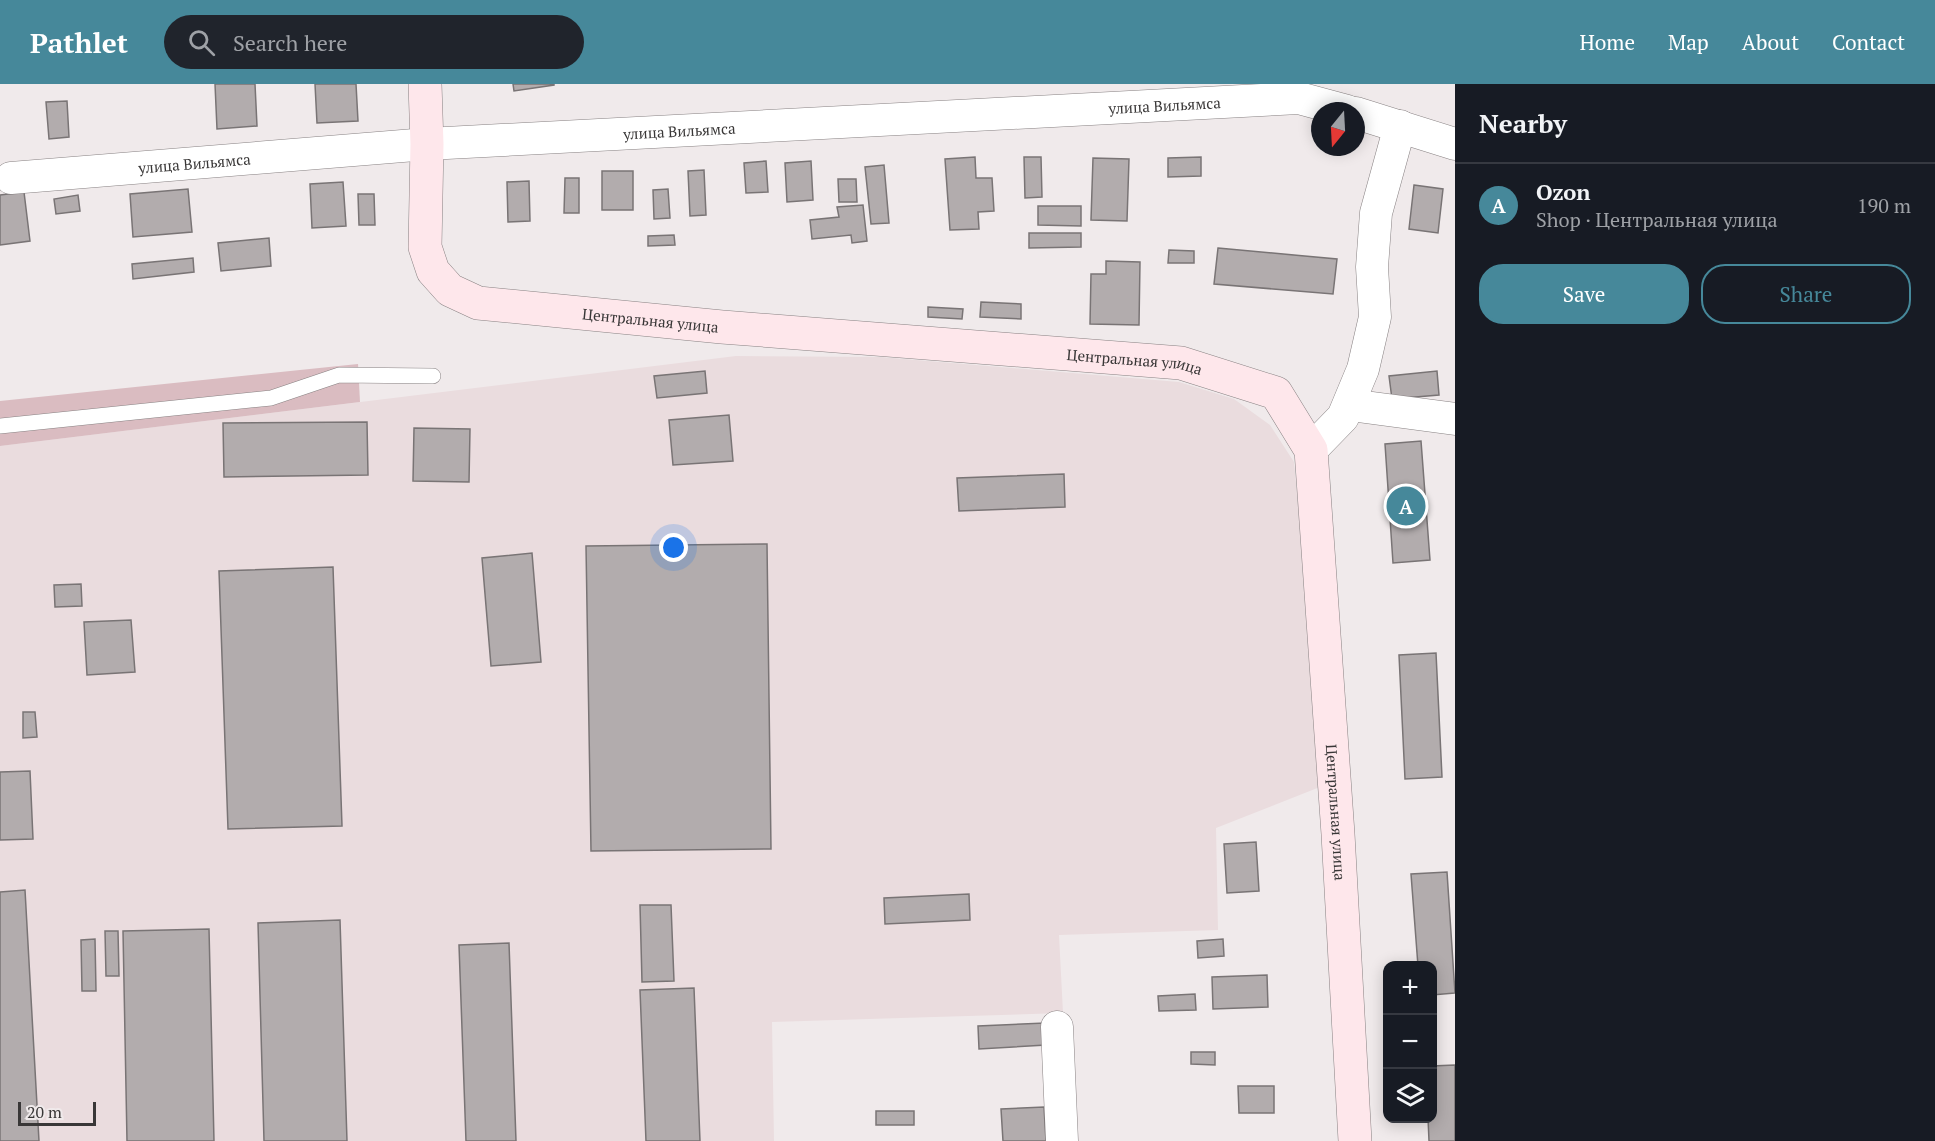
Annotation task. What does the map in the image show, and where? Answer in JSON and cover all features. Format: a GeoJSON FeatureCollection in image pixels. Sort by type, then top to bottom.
{"type":"FeatureCollection","features":[{"type":"Feature","properties":{"kind":"street","name":"Центральная улица"},"geometry":{"type":"LineString","coordinates":[[425,84],[427,144],[425,248],[434,271],[450,290],[478,303],[722,327],[1181,363],[1276,393],[1311,450],[1339,846],[1355,1141]]}},
{"type":"Feature","properties":{"kind":"street","name":"улица Вильямса"},"geometry":{"type":"LineString","coordinates":[[11,178],[427,144],[1299,98],[1314,102]]}},
{"type":"Feature","properties":{"kind":"street"},"geometry":{"type":"LineString","coordinates":[[1365,116],[1455,144]]}},
{"type":"Feature","properties":{"kind":"street"},"geometry":{"type":"LineString","coordinates":[[1311,450],[1343,417],[1364,369],[1375,316],[1372,267],[1376,213],[1400,126]]}},
{"type":"Feature","properties":{"kind":"street"},"geometry":{"type":"LineString","coordinates":[[1350,405],[1455,419]]}},
{"type":"Feature","properties":{"kind":"street"},"geometry":{"type":"LineString","coordinates":[[1057,1027],[1062,1141]]}},
{"type":"Feature","properties":{"kind":"lane"},"geometry":{"type":"LineString","coordinates":[[0,426],[271,398],[339,375],[433,376]]}},
{"type":"Feature","properties":{"kind":"shaded area"},"geometry":{"type":"Polygon","coordinates":[[[736,356],[880,357],[1179,382],[1234,399],[1270,425],[1294,462],[1325,785],[1216,828],[1218,930],[1059,935],[1063,1013],[772,1022],[774,1141],[0,1141],[0,446],[736,356]]]}},
{"type":"Feature","properties":{"kind":"shaded area"},"geometry":{"type":"Polygon","coordinates":[[[358,364],[360,402],[0,446],[0,401],[358,364]]]}},
{"type":"Feature","properties":{"kind":"building"},"geometry":{"type":"Polygon","coordinates":[[[215,84],[255,84],[257,126],[217,129],[215,84]]]}},
{"type":"Feature","properties":{"kind":"building"},"geometry":{"type":"Polygon","coordinates":[[[315,84],[356,84],[358,121],[317,123],[315,84]]]}},
{"type":"Feature","properties":{"kind":"building"},"geometry":{"type":"Polygon","coordinates":[[[513,84],[554,84],[554,85],[514,91],[513,84]]]}},
{"type":"Feature","properties":{"kind":"building"},"geometry":{"type":"Polygon","coordinates":[[[67,101],[69,137],[49,139],[46,102],[67,101]]]}},
{"type":"Feature","properties":{"kind":"building"},"geometry":{"type":"Polygon","coordinates":[[[975,157],[976,178],[992,178],[994,211],[978,212],[979,229],[950,230],[945,159],[975,157]]]}},
{"type":"Feature","properties":{"kind":"building"},"geometry":{"type":"Polygon","coordinates":[[[1024,157],[1041,157],[1042,197],[1025,198],[1024,157]]]}},
{"type":"Feature","properties":{"kind":"building"},"geometry":{"type":"Polygon","coordinates":[[[1201,157],[1201,176],[1168,177],[1168,158],[1201,157]]]}},
{"type":"Feature","properties":{"kind":"building"},"geometry":{"type":"Polygon","coordinates":[[[1093,158],[1129,159],[1127,221],[1091,220],[1093,158]]]}},
{"type":"Feature","properties":{"kind":"building"},"geometry":{"type":"Polygon","coordinates":[[[766,161],[768,192],[746,193],[744,163],[766,161]]]}},
{"type":"Feature","properties":{"kind":"building"},"geometry":{"type":"Polygon","coordinates":[[[811,161],[813,200],[787,202],[785,163],[811,161]]]}},
{"type":"Feature","properties":{"kind":"building"},"geometry":{"type":"Polygon","coordinates":[[[884,165],[889,223],[871,224],[865,167],[884,165]]]}},
{"type":"Feature","properties":{"kind":"building"},"geometry":{"type":"Polygon","coordinates":[[[704,170],[706,215],[690,216],[688,171],[704,170]]]}},
{"type":"Feature","properties":{"kind":"building"},"geometry":{"type":"Polygon","coordinates":[[[602,171],[633,171],[633,210],[602,210],[602,171]]]}},
{"type":"Feature","properties":{"kind":"building"},"geometry":{"type":"Polygon","coordinates":[[[565,178],[579,178],[579,213],[564,213],[565,178]]]}},
{"type":"Feature","properties":{"kind":"building"},"geometry":{"type":"Polygon","coordinates":[[[838,179],[856,179],[857,202],[839,202],[838,179]]]}},
{"type":"Feature","properties":{"kind":"building"},"geometry":{"type":"Polygon","coordinates":[[[529,181],[530,221],[508,222],[507,182],[529,181]]]}},
{"type":"Feature","properties":{"kind":"building"},"geometry":{"type":"Polygon","coordinates":[[[343,182],[346,226],[312,228],[310,184],[343,182]]]}},
{"type":"Feature","properties":{"kind":"building"},"geometry":{"type":"Polygon","coordinates":[[[1414,185],[1443,189],[1438,233],[1409,229],[1414,185]]]}},
{"type":"Feature","properties":{"kind":"building"},"geometry":{"type":"Polygon","coordinates":[[[188,189],[192,232],[133,237],[130,194],[188,189]]]}},
{"type":"Feature","properties":{"kind":"building"},"geometry":{"type":"Polygon","coordinates":[[[668,189],[670,218],[654,219],[653,190],[668,189]]]}},
{"type":"Feature","properties":{"kind":"building"},"geometry":{"type":"Polygon","coordinates":[[[24,192],[30,241],[0,245],[0,195],[24,192]]]}},
{"type":"Feature","properties":{"kind":"building"},"geometry":{"type":"Polygon","coordinates":[[[358,194],[374,194],[375,225],[359,225],[358,194]]]}},
{"type":"Feature","properties":{"kind":"building"},"geometry":{"type":"Polygon","coordinates":[[[78,195],[80,211],[56,214],[54,199],[78,195]]]}},
{"type":"Feature","properties":{"kind":"building"},"geometry":{"type":"Polygon","coordinates":[[[863,205],[867,241],[852,243],[851,235],[812,239],[810,220],[839,217],[837,207],[863,205]]]}},
{"type":"Feature","properties":{"kind":"building"},"geometry":{"type":"Polygon","coordinates":[[[1038,206],[1081,206],[1081,226],[1038,225],[1038,206]]]}},
{"type":"Feature","properties":{"kind":"building"},"geometry":{"type":"Polygon","coordinates":[[[1029,233],[1081,233],[1081,247],[1029,248],[1029,233]]]}},
{"type":"Feature","properties":{"kind":"building"},"geometry":{"type":"Polygon","coordinates":[[[674,235],[675,245],[648,246],[648,236],[674,235]]]}},
{"type":"Feature","properties":{"kind":"building"},"geometry":{"type":"Polygon","coordinates":[[[269,238],[271,266],[221,271],[218,243],[269,238]]]}},
{"type":"Feature","properties":{"kind":"building"},"geometry":{"type":"Polygon","coordinates":[[[1218,248],[1337,259],[1333,294],[1214,284],[1218,248]]]}},
{"type":"Feature","properties":{"kind":"building"},"geometry":{"type":"Polygon","coordinates":[[[1169,250],[1194,251],[1194,263],[1168,263],[1169,250]]]}},
{"type":"Feature","properties":{"kind":"building"},"geometry":{"type":"Polygon","coordinates":[[[193,258],[194,272],[133,279],[132,264],[193,258]]]}},
{"type":"Feature","properties":{"kind":"building"},"geometry":{"type":"Polygon","coordinates":[[[1106,261],[1140,262],[1139,325],[1090,324],[1091,274],[1106,274],[1106,261]]]}},
{"type":"Feature","properties":{"kind":"building"},"geometry":{"type":"Polygon","coordinates":[[[981,302],[1021,304],[1021,319],[980,317],[981,302]]]}},
{"type":"Feature","properties":{"kind":"building"},"geometry":{"type":"Polygon","coordinates":[[[928,307],[963,309],[962,319],[928,317],[928,307]]]}},
{"type":"Feature","properties":{"kind":"building"},"geometry":{"type":"Polygon","coordinates":[[[705,371],[707,393],[657,398],[654,376],[705,371]]]}},
{"type":"Feature","properties":{"kind":"building"},"geometry":{"type":"Polygon","coordinates":[[[1437,371],[1439,395],[1392,399],[1389,376],[1437,371]]]}},
{"type":"Feature","properties":{"kind":"building"},"geometry":{"type":"Polygon","coordinates":[[[729,415],[733,461],[673,465],[669,420],[729,415]]]}},
{"type":"Feature","properties":{"kind":"building"},"geometry":{"type":"Polygon","coordinates":[[[367,422],[368,475],[224,477],[223,423],[367,422]]]}},
{"type":"Feature","properties":{"kind":"building"},"geometry":{"type":"Polygon","coordinates":[[[414,428],[470,429],[469,482],[413,481],[414,428]]]}},
{"type":"Feature","properties":{"kind":"building"},"geometry":{"type":"Polygon","coordinates":[[[1421,441],[1430,560],[1393,563],[1385,444],[1421,441]]]}},
{"type":"Feature","properties":{"kind":"building"},"geometry":{"type":"Polygon","coordinates":[[[1064,474],[1065,507],[959,511],[957,478],[1064,474]]]}},
{"type":"Feature","properties":{"kind":"building"},"geometry":{"type":"Polygon","coordinates":[[[767,544],[771,849],[591,851],[586,546],[767,544]]]}},
{"type":"Feature","properties":{"kind":"building"},"geometry":{"type":"Polygon","coordinates":[[[532,553],[541,662],[491,666],[482,558],[532,553]]]}},
{"type":"Feature","properties":{"kind":"building"},"geometry":{"type":"Polygon","coordinates":[[[333,567],[342,826],[228,829],[219,571],[333,567]]]}},
{"type":"Feature","properties":{"kind":"building"},"geometry":{"type":"Polygon","coordinates":[[[81,584],[82,606],[55,607],[54,585],[81,584]]]}},
{"type":"Feature","properties":{"kind":"building"},"geometry":{"type":"Polygon","coordinates":[[[131,620],[135,672],[87,675],[84,622],[131,620]]]}},
{"type":"Feature","properties":{"kind":"building"},"geometry":{"type":"Polygon","coordinates":[[[1436,653],[1442,777],[1405,779],[1399,655],[1436,653]]]}},
{"type":"Feature","properties":{"kind":"building"},"geometry":{"type":"Polygon","coordinates":[[[23,712],[35,712],[37,737],[23,738],[23,712]]]}},
{"type":"Feature","properties":{"kind":"building"},"geometry":{"type":"Polygon","coordinates":[[[30,771],[33,839],[0,840],[0,772],[30,771]]]}},
{"type":"Feature","properties":{"kind":"building"},"geometry":{"type":"Polygon","coordinates":[[[1256,842],[1259,891],[1227,893],[1224,844],[1256,842]]]}},
{"type":"Feature","properties":{"kind":"building"},"geometry":{"type":"Polygon","coordinates":[[[1447,872],[1455,993],[1437,995],[1437,961],[1418,961],[1411,874],[1447,872]]]}},
{"type":"Feature","properties":{"kind":"building"},"geometry":{"type":"Polygon","coordinates":[[[25,890],[39,1141],[0,1141],[0,892],[25,890]]]}},
{"type":"Feature","properties":{"kind":"building"},"geometry":{"type":"Polygon","coordinates":[[[969,894],[970,920],[885,924],[884,898],[969,894]]]}},
{"type":"Feature","properties":{"kind":"building"},"geometry":{"type":"Polygon","coordinates":[[[640,905],[671,905],[674,981],[642,982],[640,905]]]}},
{"type":"Feature","properties":{"kind":"building"},"geometry":{"type":"Polygon","coordinates":[[[340,920],[347,1141],[264,1141],[258,923],[340,920]]]}},
{"type":"Feature","properties":{"kind":"building"},"geometry":{"type":"Polygon","coordinates":[[[209,929],[214,1141],[127,1141],[123,931],[209,929]]]}},
{"type":"Feature","properties":{"kind":"building"},"geometry":{"type":"Polygon","coordinates":[[[105,931],[118,931],[119,976],[106,976],[105,931]]]}},
{"type":"Feature","properties":{"kind":"building"},"geometry":{"type":"Polygon","coordinates":[[[95,939],[96,991],[82,991],[81,940],[95,939]]]}},
{"type":"Feature","properties":{"kind":"building"},"geometry":{"type":"Polygon","coordinates":[[[1223,939],[1224,956],[1198,958],[1197,941],[1223,939]]]}},
{"type":"Feature","properties":{"kind":"building"},"geometry":{"type":"Polygon","coordinates":[[[509,943],[516,1141],[466,1141],[459,945],[509,943]]]}},
{"type":"Feature","properties":{"kind":"building"},"geometry":{"type":"Polygon","coordinates":[[[1267,975],[1268,1007],[1213,1009],[1212,977],[1267,975]]]}},
{"type":"Feature","properties":{"kind":"building"},"geometry":{"type":"Polygon","coordinates":[[[694,988],[700,1141],[646,1141],[640,990],[694,988]]]}},
{"type":"Feature","properties":{"kind":"building"},"geometry":{"type":"Polygon","coordinates":[[[1195,994],[1196,1010],[1159,1011],[1158,996],[1195,994]]]}},
{"type":"Feature","properties":{"kind":"building"},"geometry":{"type":"Polygon","coordinates":[[[1045,1023],[1046,1045],[979,1049],[978,1026],[1045,1023]]]}},
{"type":"Feature","properties":{"kind":"building"},"geometry":{"type":"Polygon","coordinates":[[[1191,1052],[1215,1052],[1215,1065],[1191,1064],[1191,1052]]]}},
{"type":"Feature","properties":{"kind":"building"},"geometry":{"type":"Polygon","coordinates":[[[1455,1065],[1455,1141],[1429,1141],[1428,1123],[1437,1123],[1437,1066],[1455,1065]]]}},
{"type":"Feature","properties":{"kind":"building"},"geometry":{"type":"Polygon","coordinates":[[[1238,1086],[1274,1086],[1274,1113],[1239,1113],[1238,1086]]]}},
{"type":"Feature","properties":{"kind":"building"},"geometry":{"type":"Polygon","coordinates":[[[1044,1107],[1046,1141],[1003,1141],[1001,1109],[1044,1107]]]}},
{"type":"Feature","properties":{"kind":"building"},"geometry":{"type":"Polygon","coordinates":[[[876,1111],[914,1111],[914,1125],[876,1125],[876,1111]]]}},
{"type":"Feature","properties":{"kind":"place","name":"Ozon"},"geometry":{"type":"Point","coordinates":[1406,506]}}]}
